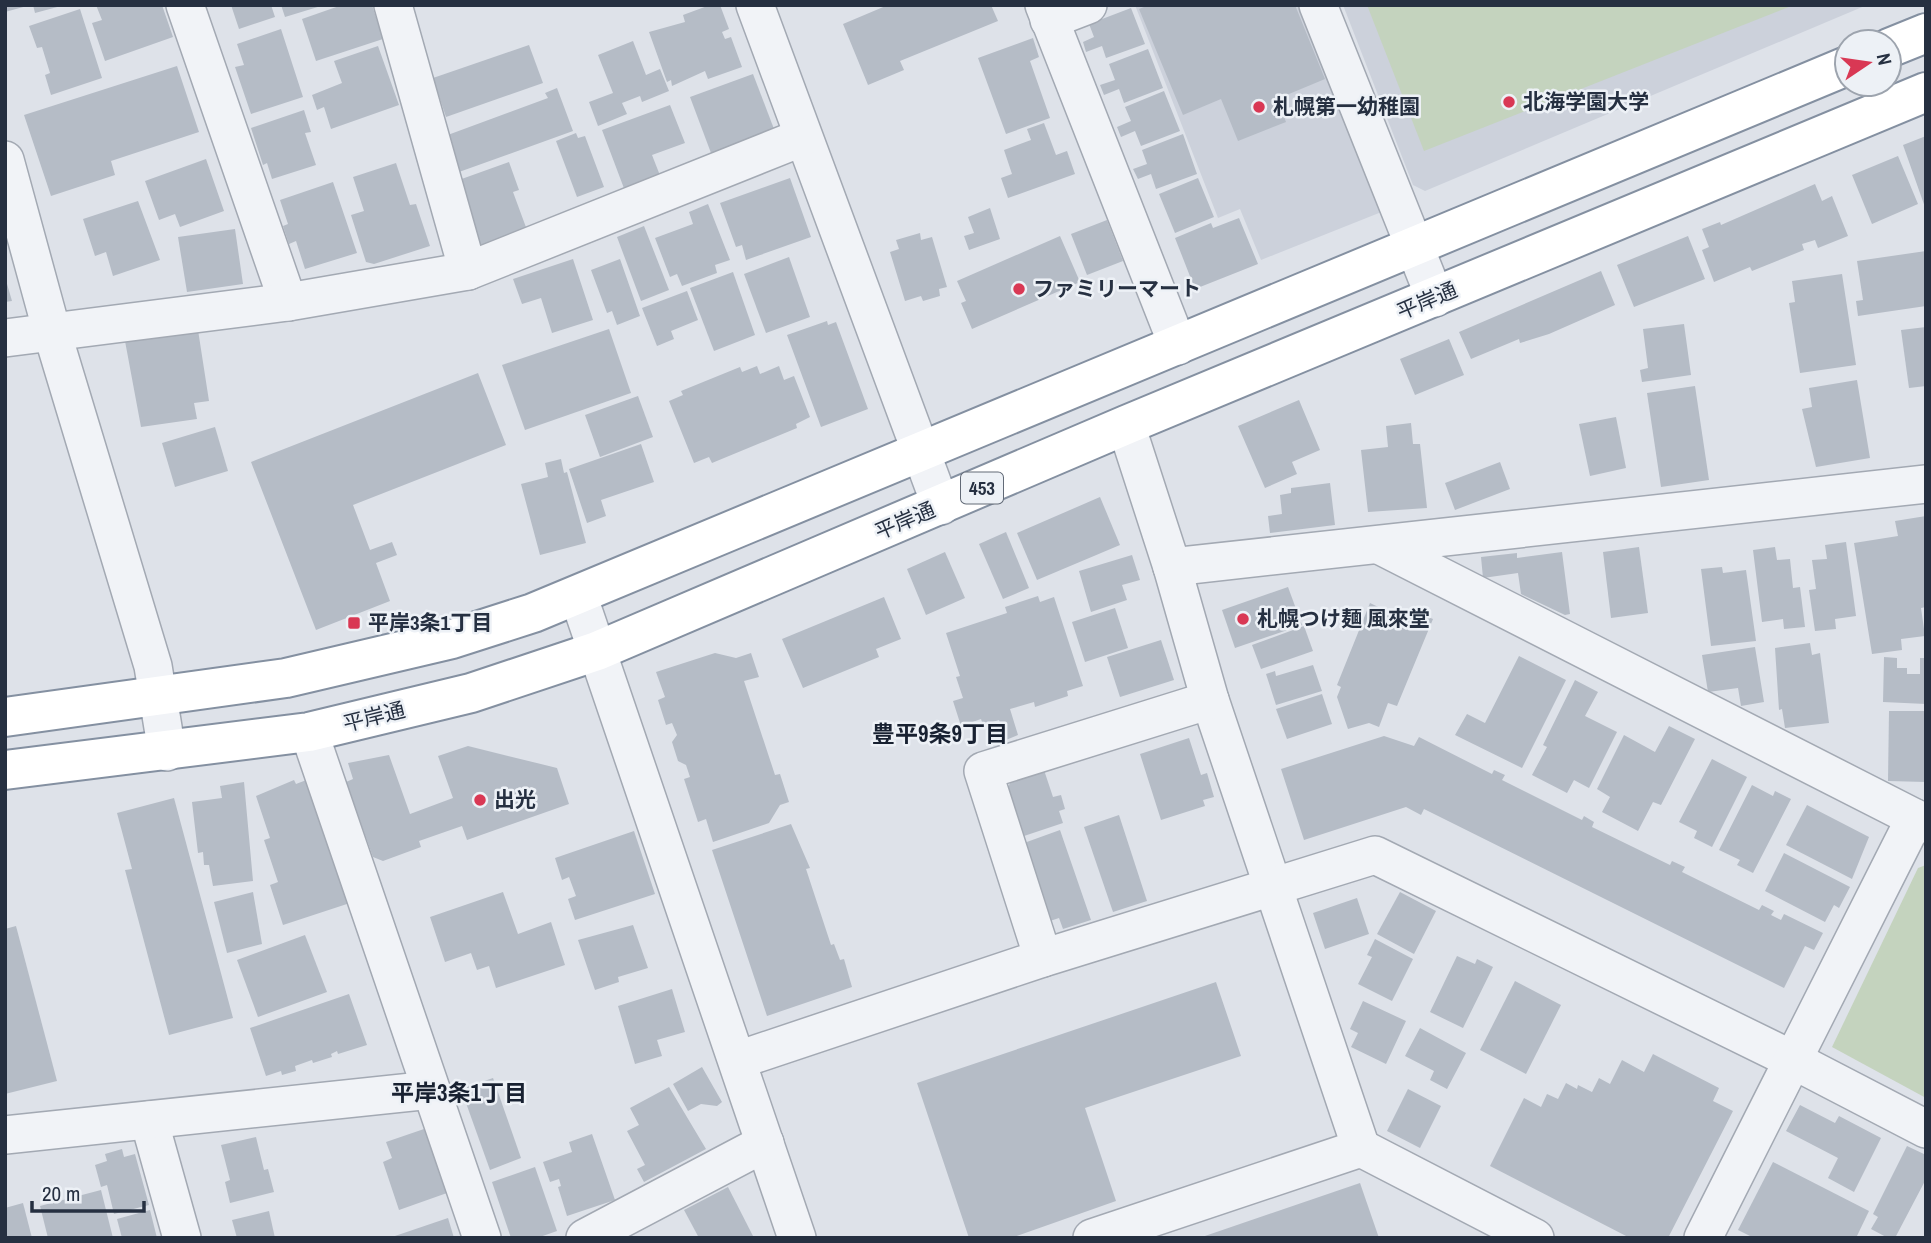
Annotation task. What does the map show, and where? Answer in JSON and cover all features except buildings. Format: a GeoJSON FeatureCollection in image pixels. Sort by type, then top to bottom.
{"type":"FeatureCollection","features":[{"type":"Feature","properties":{"kind":"highway"},"geometry":{"type":"LineString","coordinates":[[1903,42],[1926,33]]}},
{"type":"Feature","properties":{"kind":"highway"},"geometry":{"type":"LineString","coordinates":[[5,717],[286,678],[366,661],[510,621],[1833,72]]}},
{"type":"Feature","properties":{"kind":"highway","name":"平岸通"},"geometry":{"type":"LineString","coordinates":[[5,770],[167,752],[309,732],[471,693],[597,651],[1126,425],[1926,92]]}},
{"type":"Feature","properties":{"kind":"street"},"geometry":{"type":"LineString","coordinates":[[185,5],[288,302]]}},
{"type":"Feature","properties":{"kind":"street"},"geometry":{"type":"LineString","coordinates":[[393,5],[468,271]]}},
{"type":"Feature","properties":{"kind":"street"},"geometry":{"type":"LineString","coordinates":[[755,5],[941,506]]}},
{"type":"Feature","properties":{"kind":"street"},"geometry":{"type":"LineString","coordinates":[[1088,5],[1047,13],[1178,346]]}},
{"type":"Feature","properties":{"kind":"street"},"geometry":{"type":"LineString","coordinates":[[1318,5],[1435,298]]}},
{"type":"Feature","properties":{"kind":"street"},"geometry":{"type":"LineString","coordinates":[[5,338],[288,302],[468,271],[803,137]]}},
{"type":"Feature","properties":{"kind":"street"},"geometry":{"type":"LineString","coordinates":[[5,160],[51,332],[153,666],[167,752]]}},
{"type":"Feature","properties":{"kind":"street"},"geometry":{"type":"LineString","coordinates":[[1126,425],[1172,567],[1210,700],[1361,1148],[1535,1238]]}},
{"type":"Feature","properties":{"kind":"street"},"geometry":{"type":"LineString","coordinates":[[1172,567],[1381,547],[1926,484]]}},
{"type":"Feature","properties":{"kind":"street"},"geometry":{"type":"LineString","coordinates":[[1381,547],[1920,821],[1793,1060],[1703,1238]]}},
{"type":"Feature","properties":{"kind":"street"},"geometry":{"type":"LineString","coordinates":[[578,595],[797,1238]]}},
{"type":"Feature","properties":{"kind":"street"},"geometry":{"type":"LineString","coordinates":[[1043,958],[983,771],[1210,700]]}},
{"type":"Feature","properties":{"kind":"street"},"geometry":{"type":"LineString","coordinates":[[309,732],[482,1238]]}},
{"type":"Feature","properties":{"kind":"street"},"geometry":{"type":"LineString","coordinates":[[737,1060],[1043,958],[1375,855],[1793,1060],[1926,1129]]}},
{"type":"Feature","properties":{"kind":"street"},"geometry":{"type":"LineString","coordinates":[[5,1135],[431,1090]]}},
{"type":"Feature","properties":{"kind":"street"},"geometry":{"type":"LineString","coordinates":[[149,1120],[182,1238]]}},
{"type":"Feature","properties":{"kind":"street"},"geometry":{"type":"LineString","coordinates":[[585,1238],[765,1143]]}},
{"type":"Feature","properties":{"kind":"street"},"geometry":{"type":"LineString","coordinates":[[1092,1238],[1361,1148]]}},
{"type":"Feature","properties":{"kind":"shaded area","name":"札幌第一幼稚園"},"geometry":{"type":"Polygon","coordinates":[[[1135,5],[1304,5],[1384,211],[1261,260],[1240,209],[1218,218],[1135,5]]]}},
{"type":"Feature","properties":{"kind":"shaded area","name":"北海学園大学"},"geometry":{"type":"Polygon","coordinates":[[[1343,5],[1867,5],[1425,191],[1413,185],[1343,5]]]}},
{"type":"Feature","properties":{"kind":"green space","name":"北海学園大学"},"geometry":{"type":"Polygon","coordinates":[[[1367,5],[1794,5],[1424,151],[1367,5]]]}},
{"type":"Feature","properties":{"kind":"green space"},"geometry":{"type":"Polygon","coordinates":[[[1926,865],[1926,1098],[1832,1047],[1918,868],[1926,865]]]}},
{"type":"Feature","properties":{"kind":"place","name":"北海学園大学"},"geometry":{"type":"Point","coordinates":[1509,102]}},
{"type":"Feature","properties":{"kind":"place","name":"札幌第一幼稚園"},"geometry":{"type":"Point","coordinates":[1259,107]}},
{"type":"Feature","properties":{"kind":"place","name":"ファミリーマート"},"geometry":{"type":"Point","coordinates":[1019,289]}},
{"type":"Feature","properties":{"kind":"place","name":"札幌つけ麺 風來堂"},"geometry":{"type":"Point","coordinates":[1243,619]}},
{"type":"Feature","properties":{"kind":"place","name":"平岸3条1丁目"},"geometry":{"type":"Point","coordinates":[354,623]}},
{"type":"Feature","properties":{"kind":"place","name":"出光"},"geometry":{"type":"Point","coordinates":[480,800]}},
{"type":"Feature","properties":{"kind":"district","name":"豊平9条9丁目"},"geometry":{"type":"Point","coordinates":[940,734]}},
{"type":"Feature","properties":{"kind":"district","name":"平岸3条1丁目"},"geometry":{"type":"Point","coordinates":[459,1093]}}]}
